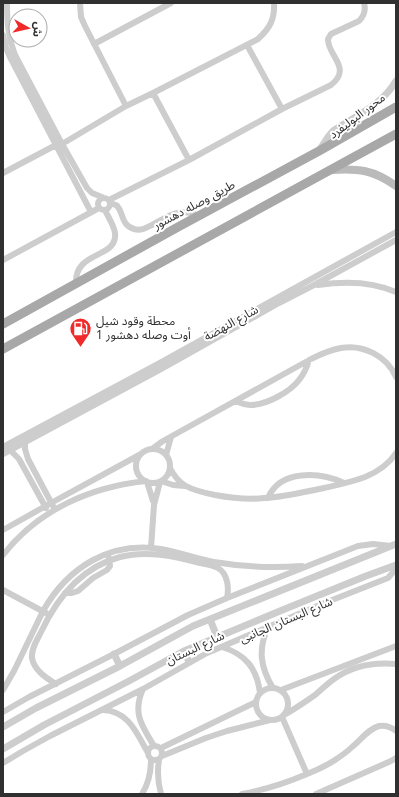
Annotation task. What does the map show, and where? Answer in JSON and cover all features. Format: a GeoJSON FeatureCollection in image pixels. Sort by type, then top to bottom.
{"type":"FeatureCollection","features":[{"type":"Feature","properties":{"kind":"main road","name":"طريق وصله دهشور"},"geometry":{"type":"LineString","coordinates":[[3,324],[319,151],[396,107]]}},
{"type":"Feature","properties":{"kind":"main road"},"geometry":{"type":"LineString","coordinates":[[3,349],[396,134]]}},
{"type":"Feature","properties":{"kind":"main road"},"geometry":{"type":"LineString","coordinates":[[328,170],[352,169],[365,171],[377,174],[396,186]]}},
{"type":"Feature","properties":{"kind":"street"},"geometry":{"type":"LineString","coordinates":[[7,3],[8,28],[15,55],[91,212]]}},
{"type":"Feature","properties":{"kind":"street"},"geometry":{"type":"LineString","coordinates":[[80,3],[80,12],[83,21],[126,106]]}},
{"type":"Feature","properties":{"kind":"street"},"geometry":{"type":"LineString","coordinates":[[94,44],[171,3]]}},
{"type":"Feature","properties":{"kind":"street"},"geometry":{"type":"LineString","coordinates":[[3,173],[59,145],[126,106],[258,38],[266,31],[272,22],[275,11],[274,3]]}},
{"type":"Feature","properties":{"kind":"street"},"geometry":{"type":"LineString","coordinates":[[110,201],[335,82],[340,72],[340,67],[328,44],[328,39],[331,34],[359,21],[362,18],[365,12],[364,3]]}},
{"type":"Feature","properties":{"kind":"street"},"geometry":{"type":"LineString","coordinates":[[3,35],[10,57],[59,145],[87,188],[92,193],[106,198],[117,206],[124,222],[135,230],[146,228],[178,212],[190,212],[199,216]]}},
{"type":"Feature","properties":{"kind":"street"},"geometry":{"type":"LineString","coordinates":[[247,44],[282,109]]}},
{"type":"Feature","properties":{"kind":"street","name":"محور البوليفرد"},"geometry":{"type":"LineString","coordinates":[[319,151],[333,131],[380,101],[396,81]]}},
{"type":"Feature","properties":{"kind":"street"},"geometry":{"type":"LineString","coordinates":[[153,93],[189,160]]}},
{"type":"Feature","properties":{"kind":"street"},"geometry":{"type":"LineString","coordinates":[[76,284],[76,273],[82,264],[86,260],[108,249],[115,237],[113,227],[102,209],[98,206],[97,202],[102,197]]}},
{"type":"Feature","properties":{"kind":"street"},"geometry":{"type":"LineString","coordinates":[[3,260],[91,212],[109,208],[110,201]]}},
{"type":"Feature","properties":{"kind":"street"},"geometry":{"type":"LineString","coordinates":[[113,227],[124,222]]}},
{"type":"Feature","properties":{"kind":"street","name":"شارع النهضة"},"geometry":{"type":"LineString","coordinates":[[7,448],[25,442],[161,369],[396,232]]}},
{"type":"Feature","properties":{"kind":"street","name":"شارع النهضة"},"geometry":{"type":"LineString","coordinates":[[3,454],[7,448],[158,364],[278,300],[314,285],[396,240]]}},
{"type":"Feature","properties":{"kind":"street"},"geometry":{"type":"LineString","coordinates":[[314,285],[362,283],[382,287],[396,292]]}},
{"type":"Feature","properties":{"kind":"street"},"geometry":{"type":"LineString","coordinates":[[152,449],[309,360],[334,349],[355,348],[369,351],[381,358],[391,368],[396,377]]}},
{"type":"Feature","properties":{"kind":"street"},"geometry":{"type":"LineString","coordinates":[[236,401],[253,405],[283,393],[290,389],[300,379],[309,360]]}},
{"type":"Feature","properties":{"kind":"street"},"geometry":{"type":"LineString","coordinates":[[166,455],[171,437]]}},
{"type":"Feature","properties":{"kind":"street"},"geometry":{"type":"LineString","coordinates":[[25,442],[28,458],[48,504]]}},
{"type":"Feature","properties":{"kind":"street"},"geometry":{"type":"LineString","coordinates":[[7,448],[17,456],[52,511]]}},
{"type":"Feature","properties":{"kind":"street"},"geometry":{"type":"LineString","coordinates":[[3,530],[144,451],[152,449],[160,450],[166,455],[170,468],[175,476],[185,486]]}},
{"type":"Feature","properties":{"kind":"street"},"geometry":{"type":"LineString","coordinates":[[160,481],[173,485],[185,486],[197,491],[224,497],[268,498],[304,492],[364,477],[385,465],[396,453]]}},
{"type":"Feature","properties":{"kind":"street"},"geometry":{"type":"LineString","coordinates":[[141,454],[137,462],[137,471],[146,482],[154,505]]}},
{"type":"Feature","properties":{"kind":"street"},"geometry":{"type":"LineString","coordinates":[[3,555],[26,530],[52,511],[79,497],[98,490],[118,485],[146,482],[154,483],[160,481],[167,476],[170,468]]}},
{"type":"Feature","properties":{"kind":"street"},"geometry":{"type":"LineString","coordinates":[[268,498],[270,492],[278,484],[289,478],[309,475],[323,476],[344,483]]}},
{"type":"Feature","properties":{"kind":"street"},"geometry":{"type":"LineString","coordinates":[[151,548],[154,505],[156,491],[160,481]]}},
{"type":"Feature","properties":{"kind":"street"},"geometry":{"type":"LineString","coordinates":[[3,712],[29,697],[188,615],[226,598],[358,546],[373,544],[394,545]]}},
{"type":"Feature","properties":{"kind":"street","name":"شارع البستان"},"geometry":{"type":"LineString","coordinates":[[3,727],[36,708],[120,666],[175,635],[210,619],[394,545]]}},
{"type":"Feature","properties":{"kind":"street"},"geometry":{"type":"LineString","coordinates":[[3,690],[14,671],[43,611],[54,594],[77,571],[91,561],[108,553],[130,548],[151,548],[228,564],[272,567],[308,565]]}},
{"type":"Feature","properties":{"kind":"street"},"geometry":{"type":"LineString","coordinates":[[108,553],[110,560]]}},
{"type":"Feature","properties":{"kind":"street"},"geometry":{"type":"LineString","coordinates":[[56,684],[37,669],[34,664],[32,658],[35,646],[50,614],[65,593],[85,574],[98,566],[119,557],[134,554],[154,554],[171,556],[214,566],[221,571],[226,580],[228,586],[226,598]]}},
{"type":"Feature","properties":{"kind":"street","name":"شارع البستان"},"geometry":{"type":"LineString","coordinates":[[3,749],[44,725],[184,652],[217,637],[396,565]]}},
{"type":"Feature","properties":{"kind":"street","name":"شارع البستان الجانبى"},"geometry":{"type":"LineString","coordinates":[[3,763],[50,736],[222,646],[388,578],[395,570],[396,565]]}},
{"type":"Feature","properties":{"kind":"street"},"geometry":{"type":"LineString","coordinates":[[3,590],[50,614]]}},
{"type":"Feature","properties":{"kind":"street"},"geometry":{"type":"LineString","coordinates":[[210,619],[217,637]]}},
{"type":"Feature","properties":{"kind":"street"},"geometry":{"type":"LineString","coordinates":[[268,627],[262,644],[262,658],[264,672],[273,688]]}},
{"type":"Feature","properties":{"kind":"street"},"geometry":{"type":"LineString","coordinates":[[222,646],[237,652],[249,663],[257,677],[260,693]]}},
{"type":"Feature","properties":{"kind":"street"},"geometry":{"type":"LineString","coordinates":[[281,690],[396,646]]}},
{"type":"Feature","properties":{"kind":"street"},"geometry":{"type":"LineString","coordinates":[[184,652],[189,662]]}},
{"type":"Feature","properties":{"kind":"street"},"geometry":{"type":"LineString","coordinates":[[114,654],[120,666]]}},
{"type":"Feature","properties":{"kind":"street"},"geometry":{"type":"LineString","coordinates":[[102,709],[116,712],[128,719],[149,756],[153,760],[227,731],[278,719],[307,701],[333,680],[354,668],[370,664],[396,664]]}},
{"type":"Feature","properties":{"kind":"street"},"geometry":{"type":"LineString","coordinates":[[143,688],[138,703],[139,719],[154,746],[161,748],[256,702]]}},
{"type":"Feature","properties":{"kind":"street"},"geometry":{"type":"LineString","coordinates":[[270,720],[260,715],[256,702],[260,693],[266,689],[273,688],[281,690],[286,695],[288,708],[284,715]]}},
{"type":"Feature","properties":{"kind":"street"},"geometry":{"type":"LineString","coordinates":[[284,715],[307,774]]}},
{"type":"Feature","properties":{"kind":"street"},"geometry":{"type":"LineString","coordinates":[[242,794],[282,784],[324,767],[352,748],[374,728],[389,726],[396,731]]}},
{"type":"Feature","properties":{"kind":"street"},"geometry":{"type":"LineString","coordinates":[[142,794],[150,777],[150,748],[154,746]]}},
{"type":"Feature","properties":{"kind":"street"},"geometry":{"type":"LineString","coordinates":[[161,748],[163,752],[160,758],[158,777],[161,794]]}},
{"type":"Feature","properties":{"kind":"street"},"geometry":{"type":"LineString","coordinates":[[316,794],[396,758]]}},
{"type":"Feature","properties":{"kind":"place","name":"محطة وقود شيل أوت وصله دهشور 1"},"geometry":{"type":"Point","coordinates":[81,348]}}]}
